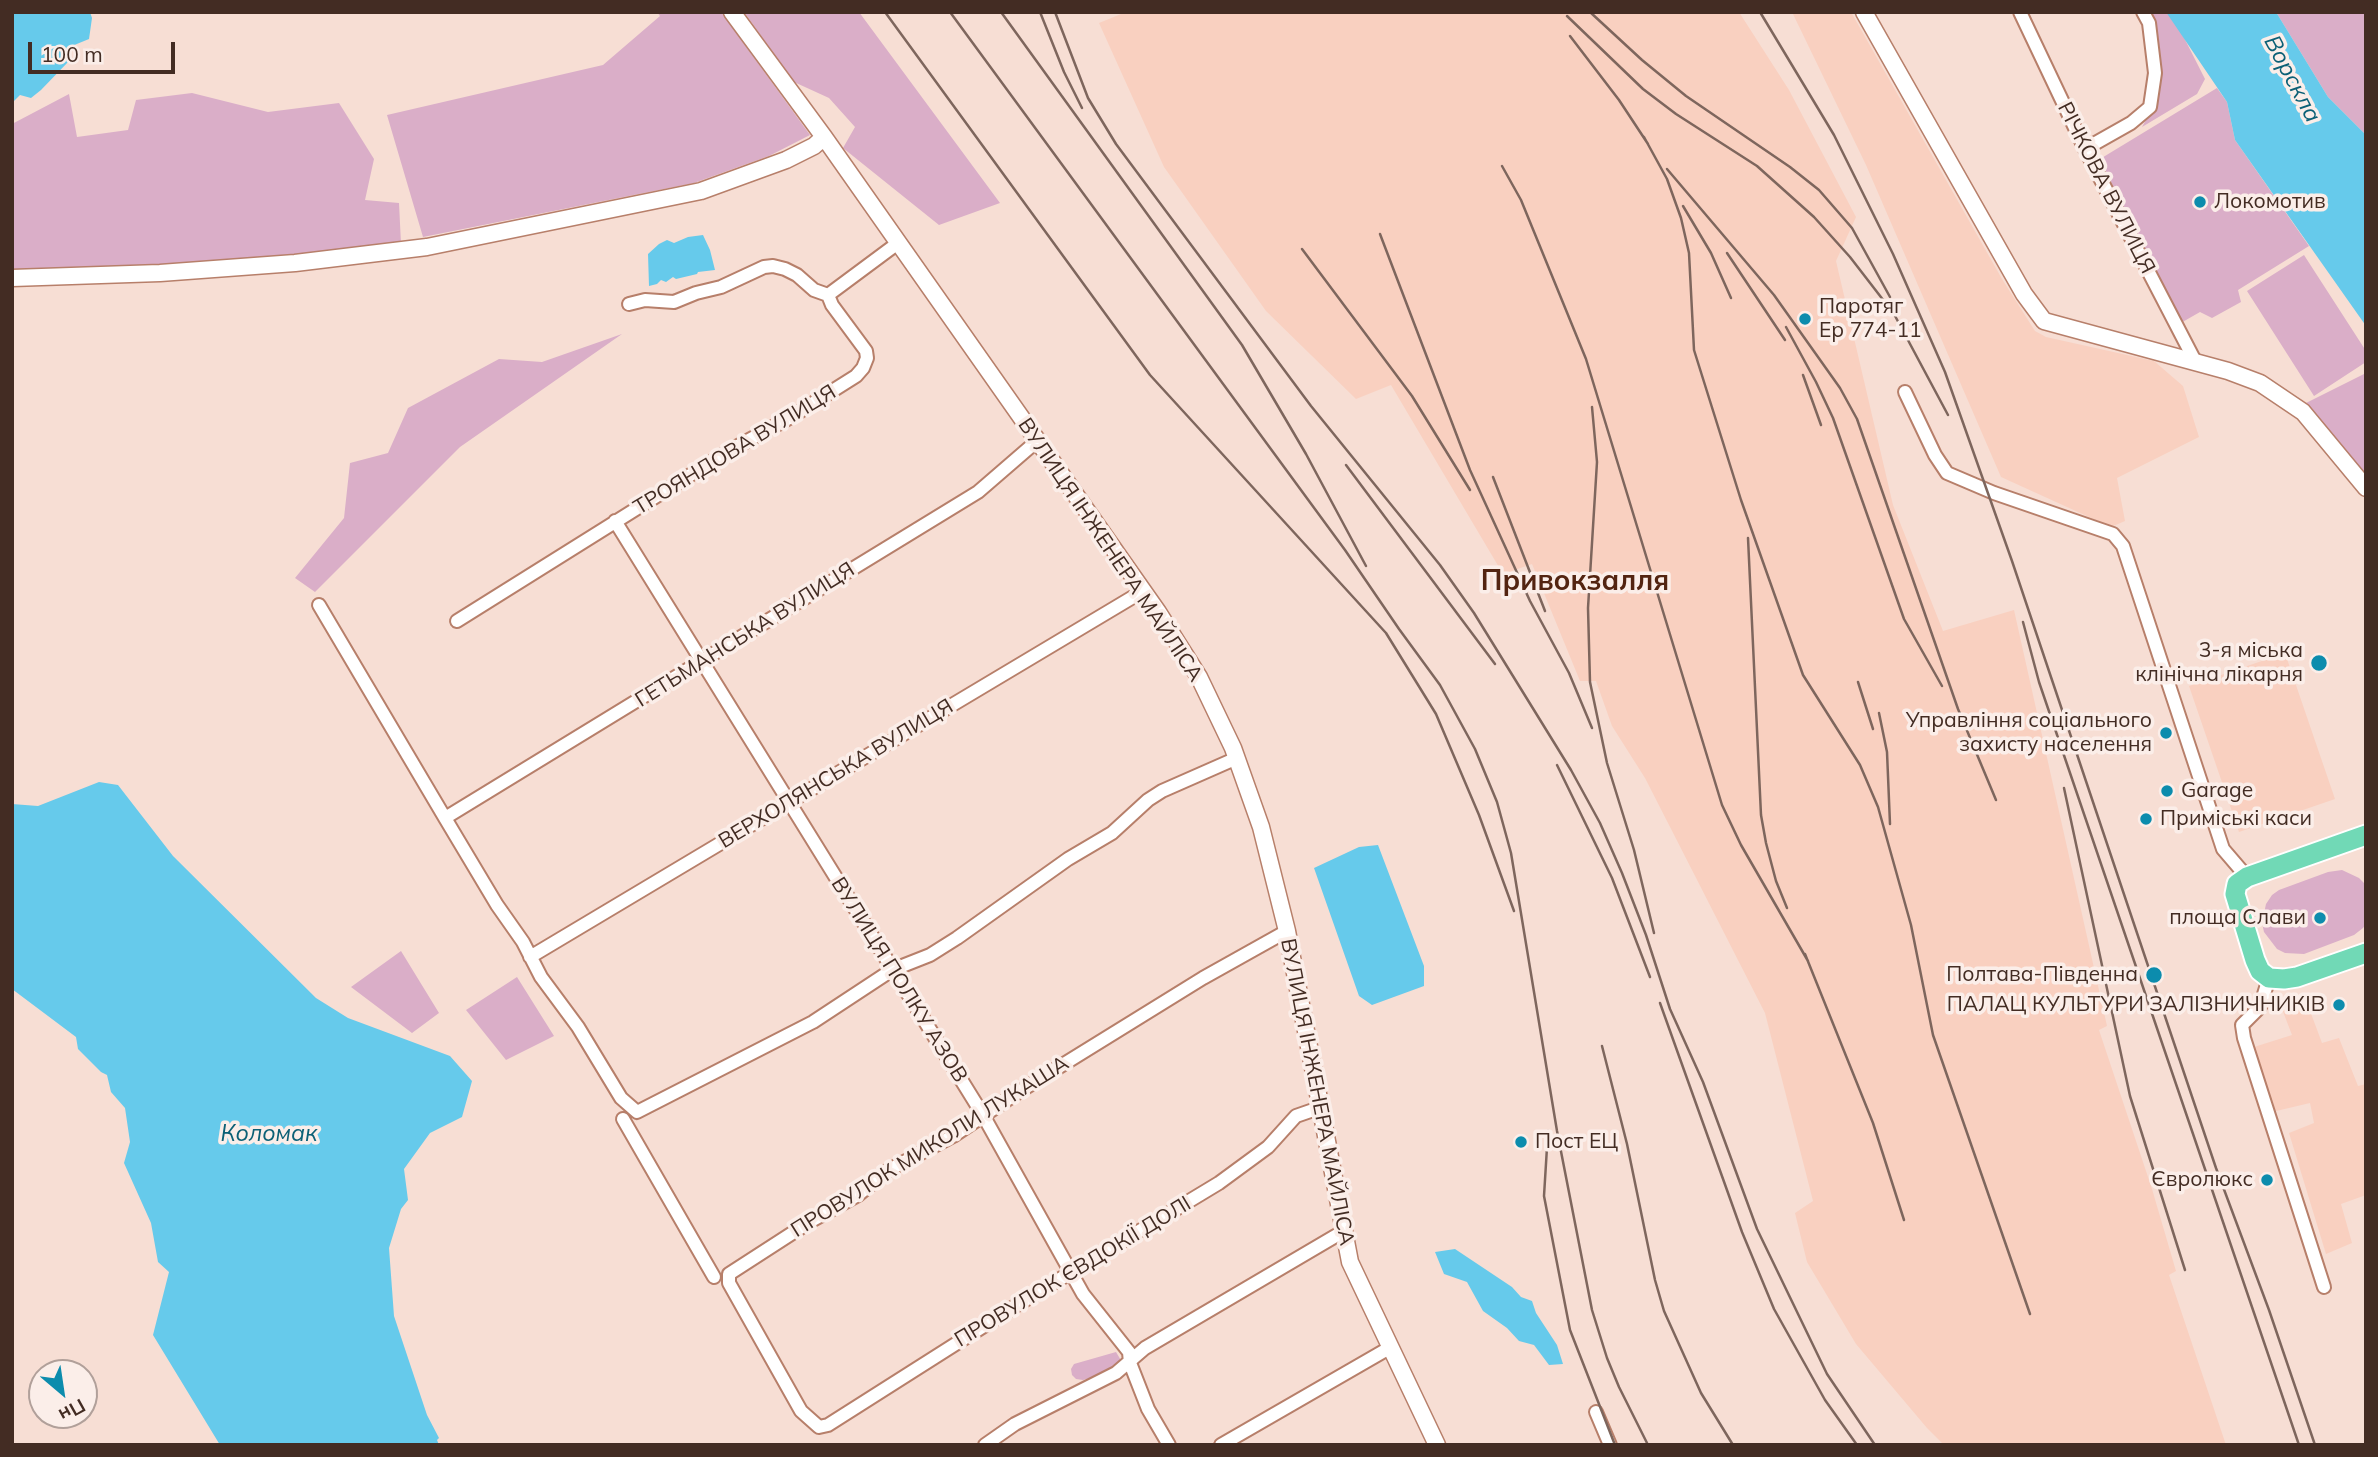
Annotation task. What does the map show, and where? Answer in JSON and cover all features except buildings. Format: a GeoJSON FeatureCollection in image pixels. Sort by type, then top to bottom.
{"type":"FeatureCollection","features":[{"type":"Feature","properties":{"kind":"main road"},"geometry":{"type":"LineString","coordinates":[[2366,835],[2247,877],[2237,884],[2235,894],[2255,960],[2260,971],[2269,978],[2297,977],[2366,953]]}},
{"type":"Feature","properties":{"kind":"street","name":"ВУЛИЦЯ ІНЖЕНЕРА МАЙЛІСА"},"geometry":{"type":"LineString","coordinates":[[732,12],[824,137],[1143,591],[1199,677],[1237,758],[1261,827],[1287,931],[1350,1262],[1437,1445]]}},
{"type":"Feature","properties":{"kind":"street"},"geometry":{"type":"LineString","coordinates":[[1864,12],[2024,294],[2044,321],[2260,383],[2303,412],[2366,488]]}},
{"type":"Feature","properties":{"kind":"street","name":"РІЧКОВА ВУЛИЦЯ"},"geometry":{"type":"LineString","coordinates":[[2020,12],[2085,149],[2196,363]]}},
{"type":"Feature","properties":{"kind":"street"},"geometry":{"type":"LineString","coordinates":[[2085,149],[2131,123],[2150,107],[2155,73],[2149,23],[2143,12]]}},
{"type":"Feature","properties":{"kind":"street"},"geometry":{"type":"LineString","coordinates":[[12,278],[160,273],[295,263],[427,247],[701,191],[786,160],[814,146],[824,137]]}},
{"type":"Feature","properties":{"kind":"street"},"geometry":{"type":"LineString","coordinates":[[629,304],[645,300],[674,302],[721,287],[764,267],[773,266],[797,275],[814,290],[828,295],[898,243]]}},
{"type":"Feature","properties":{"kind":"street","name":"ТРОЯНДОВА ВУЛИЦЯ"},"geometry":{"type":"LineString","coordinates":[[457,621],[615,521],[856,376],[867,358],[866,351],[832,305],[828,295]]}},
{"type":"Feature","properties":{"kind":"street"},"geometry":{"type":"LineString","coordinates":[[1905,391],[1935,455],[1947,473],[1992,492],[2113,534],[2123,546],[2223,849],[2247,877]]}},
{"type":"Feature","properties":{"kind":"street","name":"ГЕТЬМАНСЬКА ВУЛИЦЯ"},"geometry":{"type":"LineString","coordinates":[[445,818],[978,492],[1037,441]]}},
{"type":"Feature","properties":{"kind":"street","name":"ВУЛИЦЯ ПОЛКУ АЗОВ"},"geometry":{"type":"LineString","coordinates":[[615,521],[984,1115],[1083,1294],[1129,1352],[1130,1363],[1148,1409],[1169,1445]]}},
{"type":"Feature","properties":{"kind":"street","name":"ВЕРХОЛЯНСЬКА ВУЛИЦЯ"},"geometry":{"type":"LineString","coordinates":[[530,957],[1143,591]]}},
{"type":"Feature","properties":{"kind":"street"},"geometry":{"type":"LineString","coordinates":[[319,606],[497,905],[523,942],[541,977],[578,1027],[621,1098],[637,1112],[813,1022],[892,970],[930,954],[957,938],[1068,859],[1112,833],[1148,800],[1162,791],[1237,758]]}},
{"type":"Feature","properties":{"kind":"street","name":"ПРОВУЛОК МИКОЛИ ЛУКАША"},"geometry":{"type":"LineString","coordinates":[[819,1427],[801,1411],[736,1298],[729,1283],[729,1274],[811,1221],[858,1195],[894,1166],[953,1136],[1211,973],[1287,931]]}},
{"type":"Feature","properties":{"kind":"street"},"geometry":{"type":"LineString","coordinates":[[2269,978],[2260,1007],[2242,1025],[2244,1038],[2324,1287]]}},
{"type":"Feature","properties":{"kind":"street","name":"ПРОВУЛОК ЄВДОКІЇ ДОЛІ"},"geometry":{"type":"LineString","coordinates":[[819,1427],[828,1425],[1219,1184],[1268,1147],[1296,1116],[1319,1108]]}},
{"type":"Feature","properties":{"kind":"street"},"geometry":{"type":"LineString","coordinates":[[623,1119],[714,1277]]}},
{"type":"Feature","properties":{"kind":"street"},"geometry":{"type":"LineString","coordinates":[[985,1445],[1015,1424],[1116,1373],[1145,1348],[1344,1231]]}},
{"type":"Feature","properties":{"kind":"street"},"geometry":{"type":"LineString","coordinates":[[1221,1445],[1391,1347]]}},
{"type":"Feature","properties":{"kind":"street"},"geometry":{"type":"LineString","coordinates":[[1596,1412],[1610,1445]]}},
{"type":"Feature","properties":{"kind":"shaded area"},"geometry":{"type":"Polygon","coordinates":[[[657,12],[721,12],[810,135],[769,156],[694,183],[423,237],[387,115],[603,65],[660,16],[657,12]]]}},
{"type":"Feature","properties":{"kind":"shaded area"},"geometry":{"type":"Polygon","coordinates":[[[744,12],[859,12],[1000,203],[939,225],[843,148],[855,127],[829,98],[794,82],[744,12]]]}},
{"type":"Feature","properties":{"kind":"shaded area"},"geometry":{"type":"Polygon","coordinates":[[[1126,12],[1739,12],[1789,90],[1856,217],[1836,261],[1893,505],[1943,631],[2014,610],[2107,1026],[2099,1030],[2176,1271],[2169,1275],[2226,1445],[1944,1445],[1856,1344],[1807,1262],[1795,1213],[1813,1201],[1765,1013],[1645,778],[1612,726],[1596,681],[1580,681],[1532,564],[1503,574],[1391,385],[1356,399],[1266,311],[1164,167],[1099,23],[1126,12]]]}},
{"type":"Feature","properties":{"kind":"shaded area"},"geometry":{"type":"Polygon","coordinates":[[[1792,12],[1851,12],[2002,279],[2035,331],[2046,337],[2154,361],[2183,386],[2199,437],[2117,478],[2125,521],[2111,527],[2001,477],[1866,165],[1792,12]]]}},
{"type":"Feature","properties":{"kind":"shaded area"},"geometry":{"type":"Polygon","coordinates":[[[2146,12],[2171,12],[2205,79],[2197,94],[2142,127],[2156,102],[2146,12]]]}},
{"type":"Feature","properties":{"kind":"shaded area"},"geometry":{"type":"Polygon","coordinates":[[[2276,12],[2366,12],[2366,135],[2328,97],[2276,12]]]}},
{"type":"Feature","properties":{"kind":"shaded area","name":"Локомотив"},"geometry":{"type":"Polygon","coordinates":[[[2217,88],[2227,102],[2235,140],[2309,246],[2238,290],[2241,302],[2212,318],[2200,312],[2179,324],[2100,159],[2217,88]]]}},
{"type":"Feature","properties":{"kind":"shaded area"},"geometry":{"type":"Polygon","coordinates":[[[192,93],[268,112],[339,103],[374,159],[365,200],[399,203],[401,244],[149,269],[12,271],[12,124],[69,94],[77,137],[128,130],[136,100],[192,93]]]}},
{"type":"Feature","properties":{"kind":"shaded area"},"geometry":{"type":"Polygon","coordinates":[[[2304,255],[2366,351],[2366,362],[2314,396],[2247,291],[2304,255]]]}},
{"type":"Feature","properties":{"kind":"shaded area"},"geometry":{"type":"Polygon","coordinates":[[[622,334],[460,447],[315,592],[295,578],[344,518],[350,463],[388,453],[408,408],[499,359],[542,362],[622,334]]]}},
{"type":"Feature","properties":{"kind":"shaded area"},"geometry":{"type":"Polygon","coordinates":[[[2366,373],[2366,479],[2302,405],[2366,373]]]}},
{"type":"Feature","properties":{"kind":"shaded area"},"geometry":{"type":"Polygon","coordinates":[[[2285,653],[2335,799],[2239,832],[2189,686],[2285,653]]]}},
{"type":"Feature","properties":{"kind":"shaded area"},"geometry":{"type":"Polygon","coordinates":[[[2342,870],[2359,878],[2366,885],[2366,924],[2363,928],[2354,935],[2304,954],[2285,953],[2277,949],[2264,932],[2262,923],[2266,904],[2272,895],[2328,872],[2342,870]]]}},
{"type":"Feature","properties":{"kind":"shaded area"},"geometry":{"type":"Polygon","coordinates":[[[401,951],[439,1013],[412,1033],[351,987],[401,951]]]}},
{"type":"Feature","properties":{"kind":"shaded area"},"geometry":{"type":"Polygon","coordinates":[[[517,977],[554,1036],[506,1060],[466,1010],[517,977]]]}},
{"type":"Feature","properties":{"kind":"shaded area"},"geometry":{"type":"Polygon","coordinates":[[[2306,1000],[2322,1043],[2339,1038],[2358,1086],[2366,1084],[2366,1195],[2341,1204],[2352,1243],[2326,1254],[2289,1133],[2314,1123],[2310,1103],[2272,1112],[2254,1047],[2292,1035],[2282,1009],[2306,1000]]]}},
{"type":"Feature","properties":{"kind":"shaded area"},"geometry":{"type":"Polygon","coordinates":[[[1116,1352],[1122,1362],[1101,1378],[1097,1376],[1083,1380],[1072,1375],[1074,1364],[1116,1352]]]}},
{"type":"Feature","properties":{"kind":"water"},"geometry":{"type":"Polygon","coordinates":[[[12,12],[90,12],[92,18],[89,39],[67,48],[69,61],[31,98],[20,95],[12,103],[12,12]]]}},
{"type":"Feature","properties":{"kind":"water","name":"Ворскла"},"geometry":{"type":"Polygon","coordinates":[[[2166,12],[2276,12],[2328,97],[2366,135],[2366,326],[2235,140],[2227,102],[2166,12]]]}},
{"type":"Feature","properties":{"kind":"water"},"geometry":{"type":"Polygon","coordinates":[[[703,235],[715,270],[676,279],[673,277],[666,282],[661,280],[649,286],[648,254],[667,240],[674,243],[703,235]]]}},
{"type":"Feature","properties":{"kind":"water","name":"Коломак"},"geometry":{"type":"Polygon","coordinates":[[[99,782],[118,785],[173,856],[316,998],[348,1018],[450,1056],[472,1081],[462,1117],[430,1133],[404,1169],[408,1200],[401,1209],[389,1248],[394,1316],[427,1415],[439,1438],[439,1445],[220,1445],[153,1335],[169,1272],[158,1262],[151,1223],[124,1163],[130,1142],[125,1108],[111,1092],[107,1075],[78,1049],[76,1037],[12,989],[12,804],[38,806],[99,782]]]}},
{"type":"Feature","properties":{"kind":"water"},"geometry":{"type":"Polygon","coordinates":[[[1378,845],[1424,966],[1424,986],[1372,1005],[1359,996],[1314,868],[1359,847],[1378,845]]]}},
{"type":"Feature","properties":{"kind":"water"},"geometry":{"type":"Polygon","coordinates":[[[1455,1249],[1512,1287],[1521,1297],[1532,1301],[1536,1313],[1557,1345],[1563,1364],[1549,1365],[1534,1345],[1519,1341],[1507,1328],[1483,1311],[1467,1282],[1444,1274],[1435,1252],[1455,1249]]]}},
{"type":"Feature","properties":{"kind":"railway"},"geometry":{"type":"LineString","coordinates":[[885,12],[1150,375],[1386,633],[1436,714],[1479,815],[1514,911]]}},
{"type":"Feature","properties":{"kind":"railway"},"geometry":{"type":"LineString","coordinates":[[950,12],[1345,550],[1440,685],[1475,749],[1497,802],[1511,853],[1557,1131],[1592,1310],[1619,1387],[1648,1445]]}},
{"type":"Feature","properties":{"kind":"railway"},"geometry":{"type":"LineString","coordinates":[[1001,12],[1242,345],[1306,454],[1366,566]]}},
{"type":"Feature","properties":{"kind":"railway"},"geometry":{"type":"LineString","coordinates":[[1040,12],[1082,108]]}},
{"type":"Feature","properties":{"kind":"railway"},"geometry":{"type":"LineString","coordinates":[[1055,12],[1088,98],[1116,144],[1311,406],[1440,565],[1474,613],[1571,770],[1600,823],[1622,873],[1670,1009],[1703,1082],[1757,1229],[1827,1374],[1875,1445]]}},
{"type":"Feature","properties":{"kind":"railway"},"geometry":{"type":"LineString","coordinates":[[1590,12],[1686,96],[1819,190],[1852,228],[1890,297]]}},
{"type":"Feature","properties":{"kind":"railway"},"geometry":{"type":"LineString","coordinates":[[1760,12],[1834,135],[1893,254],[1945,372],[2012,561],[2216,1168],[2269,1310],[2315,1445]]}},
{"type":"Feature","properties":{"kind":"railway"},"geometry":{"type":"LineString","coordinates":[[1567,16],[1643,89],[1676,114],[1757,166],[1814,217],[1850,257],[1894,314],[1948,415]]}},
{"type":"Feature","properties":{"kind":"railway"},"geometry":{"type":"LineString","coordinates":[[1570,36],[1619,100],[1648,144]]}},
{"type":"Feature","properties":{"kind":"railway"},"geometry":{"type":"LineString","coordinates":[[1644,137],[1667,179],[1681,218],[1689,253],[1694,350],[1741,500],[1803,675],[1860,765],[1878,807],[1911,925],[1933,1035],[2030,1314]]}},
{"type":"Feature","properties":{"kind":"railway"},"geometry":{"type":"LineString","coordinates":[[1502,166],[1521,200],[1586,359],[1722,805],[1741,845],[1808,961]]}},
{"type":"Feature","properties":{"kind":"railway"},"geometry":{"type":"LineString","coordinates":[[1667,169],[1774,295],[1840,388],[1857,419],[1958,709],[1996,800]]}},
{"type":"Feature","properties":{"kind":"railway"},"geometry":{"type":"LineString","coordinates":[[1683,206],[1711,253],[1731,298]]}},
{"type":"Feature","properties":{"kind":"railway"},"geometry":{"type":"LineString","coordinates":[[1380,234],[1470,470],[1530,601],[1569,673],[1592,728]]}},
{"type":"Feature","properties":{"kind":"railway"},"geometry":{"type":"LineString","coordinates":[[1302,249],[1412,396],[1470,490]]}},
{"type":"Feature","properties":{"kind":"railway"},"geometry":{"type":"LineString","coordinates":[[1727,253],[1785,340]]}},
{"type":"Feature","properties":{"kind":"railway"},"geometry":{"type":"LineString","coordinates":[[1786,327],[1833,418],[1904,619],[1942,686]]}},
{"type":"Feature","properties":{"kind":"railway"},"geometry":{"type":"LineString","coordinates":[[1803,375],[1821,425]]}},
{"type":"Feature","properties":{"kind":"railway"},"geometry":{"type":"LineString","coordinates":[[1592,407],[1597,462],[1588,608],[1590,682],[1607,763],[1634,850],[1654,933]]}},
{"type":"Feature","properties":{"kind":"railway"},"geometry":{"type":"LineString","coordinates":[[1346,465],[1495,664]]}},
{"type":"Feature","properties":{"kind":"railway"},"geometry":{"type":"LineString","coordinates":[[1493,477],[1545,611]]}},
{"type":"Feature","properties":{"kind":"railway"},"geometry":{"type":"LineString","coordinates":[[1748,538],[1761,815],[1776,881],[1787,908]]}},
{"type":"Feature","properties":{"kind":"railway"},"geometry":{"type":"LineString","coordinates":[[2023,622],[2039,682],[2299,1445]]}},
{"type":"Feature","properties":{"kind":"railway"},"geometry":{"type":"LineString","coordinates":[[1858,682],[1873,729]]}},
{"type":"Feature","properties":{"kind":"railway"},"geometry":{"type":"LineString","coordinates":[[1879,713],[1887,752],[1890,824]]}},
{"type":"Feature","properties":{"kind":"railway"},"geometry":{"type":"LineString","coordinates":[[1557,765],[1612,878],[1650,977]]}},
{"type":"Feature","properties":{"kind":"railway"},"geometry":{"type":"LineString","coordinates":[[2064,788],[2130,1096],[2185,1270]]}},
{"type":"Feature","properties":{"kind":"railway"},"geometry":{"type":"LineString","coordinates":[[1805,954],[1873,1123],[1904,1220]]}},
{"type":"Feature","properties":{"kind":"railway"},"geometry":{"type":"LineString","coordinates":[[1660,1003],[1742,1232],[1774,1309],[1825,1400],[1857,1445]]}},
{"type":"Feature","properties":{"kind":"railway"},"geometry":{"type":"LineString","coordinates":[[1602,1046],[1664,1311],[1701,1393],[1733,1445]]}},
{"type":"Feature","properties":{"kind":"railway"},"geometry":{"type":"LineString","coordinates":[[1548,1131],[1544,1196],[1570,1330],[1615,1445]]}},
{"type":"Feature","properties":{"kind":"place","name":"Локомотив"},"geometry":{"type":"Point","coordinates":[2200,202]}},
{"type":"Feature","properties":{"kind":"place","name":"Паротяг Ер 774-11"},"geometry":{"type":"Point","coordinates":[1805,319]}},
{"type":"Feature","properties":{"kind":"place","name":"3-я міська клінічна лікарня"},"geometry":{"type":"Point","coordinates":[2319,663]}},
{"type":"Feature","properties":{"kind":"place","name":"Управління соціального захисту населення"},"geometry":{"type":"Point","coordinates":[2166,733]}},
{"type":"Feature","properties":{"kind":"place","name":"Garage"},"geometry":{"type":"Point","coordinates":[2167,791]}},
{"type":"Feature","properties":{"kind":"place","name":"Приміські каси"},"geometry":{"type":"Point","coordinates":[2146,819]}},
{"type":"Feature","properties":{"kind":"place","name":"площа Слави"},"geometry":{"type":"Point","coordinates":[2320,918]}},
{"type":"Feature","properties":{"kind":"place","name":"Полтава-Південна"},"geometry":{"type":"Point","coordinates":[2154,975]}},
{"type":"Feature","properties":{"kind":"place","name":"ПАЛАЦ КУЛЬТУРИ ЗАЛIЗНИЧНИКIВ"},"geometry":{"type":"Point","coordinates":[2339,1005]}},
{"type":"Feature","properties":{"kind":"place","name":"Пост ЕЦ"},"geometry":{"type":"Point","coordinates":[1521,1142]}},
{"type":"Feature","properties":{"kind":"place","name":"Євролюкс"},"geometry":{"type":"Point","coordinates":[2267,1180]}},
{"type":"Feature","properties":{"kind":"district","name":"Привокзалля"},"geometry":{"type":"Point","coordinates":[1575,582]}}]}
